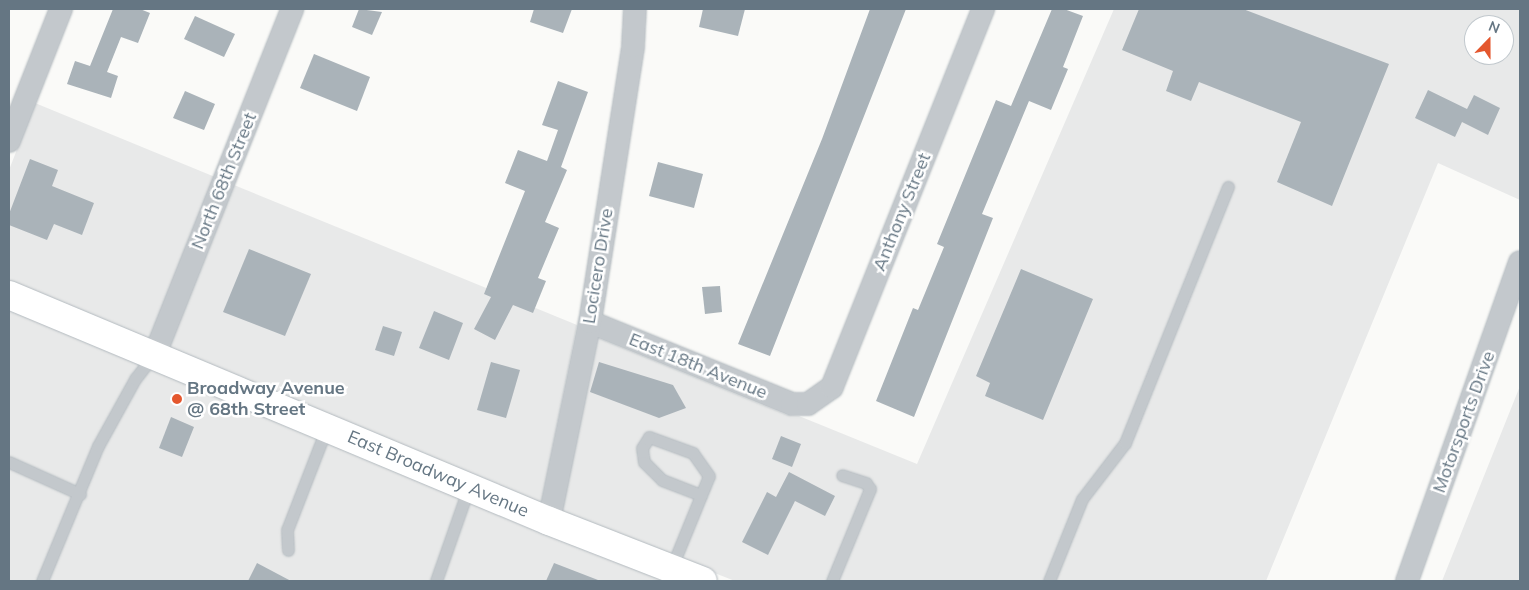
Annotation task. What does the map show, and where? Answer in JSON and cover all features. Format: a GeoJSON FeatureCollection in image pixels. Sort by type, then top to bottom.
{"type":"FeatureCollection","features":[{"type":"Feature","properties":{"kind":"main road","name":"East Broadway Avenue"},"geometry":{"type":"LineString","coordinates":[[9,295],[155,354],[549,521],[703,581]]}},
{"type":"Feature","properties":{"kind":"street"},"geometry":{"type":"LineString","coordinates":[[9,141],[61,9]]}},
{"type":"Feature","properties":{"kind":"street","name":"North 68th Street"},"geometry":{"type":"LineString","coordinates":[[155,354],[292,9]]}},
{"type":"Feature","properties":{"kind":"street","name":"Locicero Drive"},"geometry":{"type":"LineString","coordinates":[[549,521],[590,322],[633,46],[635,9]]}},
{"type":"Feature","properties":{"kind":"street","name":"Anthony Street"},"geometry":{"type":"LineString","coordinates":[[808,404],[832,387],[983,9]]}},
{"type":"Feature","properties":{"kind":"street","name":"Motorsports Drive"},"geometry":{"type":"LineString","coordinates":[[1407,581],[1520,262]]}},
{"type":"Feature","properties":{"kind":"street","name":"East 18th Avenue"},"geometry":{"type":"LineString","coordinates":[[590,322],[792,404],[808,404]]}},
{"type":"Feature","properties":{"kind":"lane"},"geometry":{"type":"LineString","coordinates":[[1049,581],[1082,499],[1124,443],[1228,187]]}},
{"type":"Feature","properties":{"kind":"lane"},"geometry":{"type":"LineString","coordinates":[[42,581],[113,417],[135,379],[155,354]]}},
{"type":"Feature","properties":{"kind":"lane"},"geometry":{"type":"LineString","coordinates":[[288,550],[287,530],[327,426]]}},
{"type":"Feature","properties":{"kind":"lane"},"geometry":{"type":"LineString","coordinates":[[671,569],[709,476],[693,453],[649,437],[642,448],[644,462],[662,480],[701,495]]}},
{"type":"Feature","properties":{"kind":"lane"},"geometry":{"type":"LineString","coordinates":[[9,462],[80,494]]}},
{"type":"Feature","properties":{"kind":"lane"},"geometry":{"type":"LineString","coordinates":[[832,581],[870,490],[866,483],[842,475]]}},
{"type":"Feature","properties":{"kind":"lane"},"geometry":{"type":"LineString","coordinates":[[436,581],[469,487]]}},
{"type":"Feature","properties":{"kind":"shaded area"},"geometry":{"type":"Polygon","coordinates":[[[1114,9],[1520,9],[1520,200],[1438,163],[1266,581],[735,581],[561,513],[598,338],[787,415],[799,416],[917,464],[1114,9]]]}},
{"type":"Feature","properties":{"kind":"shaded area"},"geometry":{"type":"Polygon","coordinates":[[[35,103],[215,177],[150,339],[9,282],[9,170],[35,103]]]}},
{"type":"Feature","properties":{"kind":"shaded area"},"geometry":{"type":"Polygon","coordinates":[[[234,185],[577,325],[541,505],[169,347],[234,185]]]}},
{"type":"Feature","properties":{"kind":"shaded area"},"geometry":{"type":"Polygon","coordinates":[[[9,308],[536,531],[670,581],[9,581],[9,308]]]}},
{"type":"Feature","properties":{"kind":"shaded area"},"geometry":{"type":"Polygon","coordinates":[[[1520,386],[1520,581],[1442,581],[1520,386]]]}},
{"type":"Feature","properties":{"kind":"building"},"geometry":{"type":"Polygon","coordinates":[[[113,9],[140,9],[150,13],[138,43],[121,37],[107,72],[118,76],[111,98],[67,84],[75,61],[90,66],[113,9]]]}},
{"type":"Feature","properties":{"kind":"building"},"geometry":{"type":"Polygon","coordinates":[[[359,9],[382,12],[372,35],[352,27],[359,9]]]}},
{"type":"Feature","properties":{"kind":"building"},"geometry":{"type":"Polygon","coordinates":[[[534,9],[572,9],[563,33],[530,22],[534,9]]]}},
{"type":"Feature","properties":{"kind":"building"},"geometry":{"type":"Polygon","coordinates":[[[703,9],[745,9],[738,36],[699,27],[703,9]]]}},
{"type":"Feature","properties":{"kind":"building"},"geometry":{"type":"Polygon","coordinates":[[[870,9],[906,9],[770,356],[738,344],[822,139],[870,9]]]}},
{"type":"Feature","properties":{"kind":"building"},"geometry":{"type":"Polygon","coordinates":[[[1052,9],[1064,9],[1083,16],[1063,67],[1068,69],[1051,110],[1029,101],[982,214],[993,218],[914,417],[876,401],[913,308],[918,310],[944,247],[937,244],[996,100],[1011,106],[1052,9]]]}},
{"type":"Feature","properties":{"kind":"building"},"geometry":{"type":"Polygon","coordinates":[[[1139,9],[1243,9],[1389,64],[1332,206],[1277,182],[1301,122],[1199,82],[1191,101],[1166,91],[1173,71],[1122,50],[1139,9]]]}},
{"type":"Feature","properties":{"kind":"building"},"geometry":{"type":"Polygon","coordinates":[[[195,16],[235,34],[224,57],[184,39],[195,16]]]}},
{"type":"Feature","properties":{"kind":"building"},"geometry":{"type":"Polygon","coordinates":[[[314,54],[370,77],[357,111],[300,88],[314,54]]]}},
{"type":"Feature","properties":{"kind":"building"},"geometry":{"type":"Polygon","coordinates":[[[558,81],[588,92],[561,167],[567,170],[545,222],[559,228],[538,278],[546,281],[533,313],[513,305],[495,340],[474,329],[491,297],[484,294],[525,191],[505,183],[518,150],[547,161],[558,130],[542,125],[558,81]]]}},
{"type":"Feature","properties":{"kind":"building"},"geometry":{"type":"Polygon","coordinates":[[[1428,90],[1467,109],[1474,95],[1500,108],[1488,135],[1462,122],[1455,137],[1415,118],[1428,90]]]}},
{"type":"Feature","properties":{"kind":"building"},"geometry":{"type":"Polygon","coordinates":[[[185,91],[215,104],[204,130],[173,118],[185,91]]]}},
{"type":"Feature","properties":{"kind":"building"},"geometry":{"type":"Polygon","coordinates":[[[30,159],[58,170],[52,186],[94,203],[82,235],[54,224],[47,240],[9,225],[9,214],[30,159]]]}},
{"type":"Feature","properties":{"kind":"building"},"geometry":{"type":"Polygon","coordinates":[[[658,162],[703,174],[694,208],[649,196],[658,162]]]}},
{"type":"Feature","properties":{"kind":"building"},"geometry":{"type":"Polygon","coordinates":[[[249,249],[311,274],[285,336],[223,312],[249,249]]]}},
{"type":"Feature","properties":{"kind":"building"},"geometry":{"type":"Polygon","coordinates":[[[1021,269],[1093,299],[1043,420],[985,396],[990,383],[976,376],[1021,269]]]}},
{"type":"Feature","properties":{"kind":"building"},"geometry":{"type":"Polygon","coordinates":[[[720,286],[722,312],[705,314],[702,287],[720,286]]]}},
{"type":"Feature","properties":{"kind":"building"},"geometry":{"type":"Polygon","coordinates":[[[434,311],[463,323],[449,360],[419,348],[434,311]]]}},
{"type":"Feature","properties":{"kind":"building"},"geometry":{"type":"Polygon","coordinates":[[[383,326],[402,332],[394,356],[375,350],[383,326]]]}},
{"type":"Feature","properties":{"kind":"building"},"geometry":{"type":"Polygon","coordinates":[[[491,362],[520,370],[506,418],[477,410],[491,362]]]}},
{"type":"Feature","properties":{"kind":"building"},"geometry":{"type":"Polygon","coordinates":[[[599,362],[673,385],[686,408],[659,418],[590,392],[599,362]]]}},
{"type":"Feature","properties":{"kind":"building"},"geometry":{"type":"Polygon","coordinates":[[[171,417],[194,427],[182,457],[159,448],[171,417]]]}},
{"type":"Feature","properties":{"kind":"building"},"geometry":{"type":"Polygon","coordinates":[[[781,436],[801,444],[792,467],[772,459],[781,436]]]}},
{"type":"Feature","properties":{"kind":"building"},"geometry":{"type":"Polygon","coordinates":[[[789,472],[835,496],[825,516],[795,501],[768,555],[742,542],[767,492],[776,497],[789,472]]]}},
{"type":"Feature","properties":{"kind":"building"},"geometry":{"type":"Polygon","coordinates":[[[257,563],[291,581],[248,581],[257,563]]]}},
{"type":"Feature","properties":{"kind":"building"},"geometry":{"type":"Polygon","coordinates":[[[554,563],[598,580],[598,581],[546,581],[554,563]]]}},
{"type":"Feature","properties":{"kind":"place","name":"Broadway Avenue @ 68th Street"},"geometry":{"type":"Point","coordinates":[177,399]}}]}
